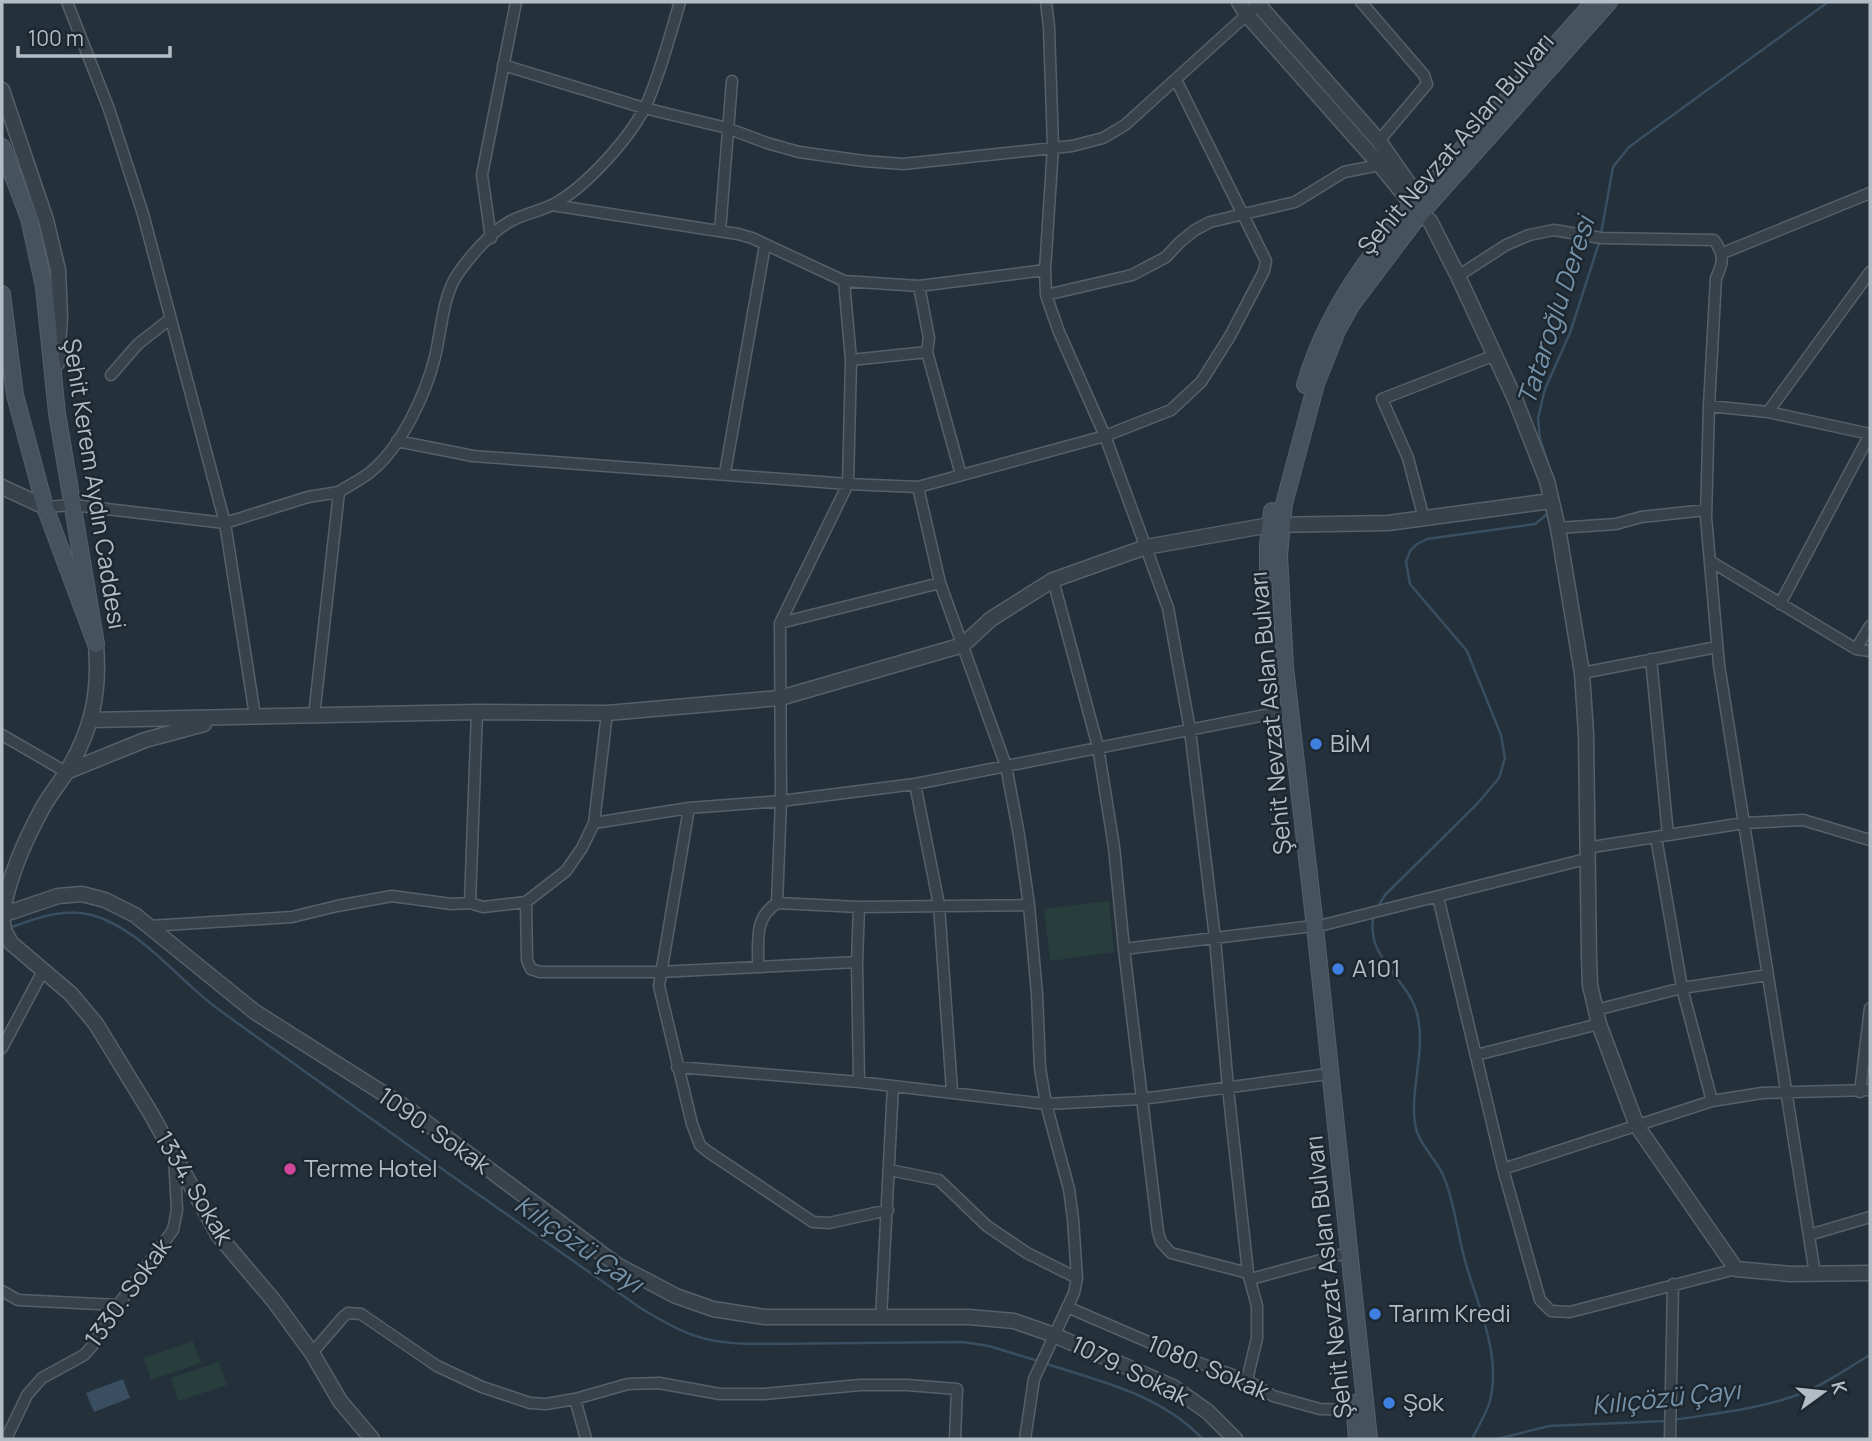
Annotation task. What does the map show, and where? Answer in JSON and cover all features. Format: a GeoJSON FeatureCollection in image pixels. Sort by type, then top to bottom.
{"type":"FeatureCollection","features":[{"type":"Feature","properties":{"kind":"main road","name":"Şehit Nevzat Aslan Bulvarı"},"geometry":{"type":"LineString","coordinates":[[1369,1439],[1360,1410],[1339,1255],[1320,1075],[1310,927],[1280,712],[1269,587],[1275,526],[1310,403],[1333,340],[1352,304],[1421,209],[1594,2]]}},
{"type":"Feature","properties":{"kind":"main road","name":"Şehit Nevzat Aslan Bulvarı"},"geometry":{"type":"LineString","coordinates":[[1421,209],[1609,2]]}},
{"type":"Feature","properties":{"kind":"main road","name":"Şehit Kerem Aydın Caddesi"},"geometry":{"type":"LineString","coordinates":[[2,147],[29,218],[44,287],[55,396],[96,644]]}},
{"type":"Feature","properties":{"kind":"main road","name":"Şehit Kerem Aydın Caddesi"},"geometry":{"type":"LineString","coordinates":[[2,294],[9,395],[45,507],[96,644]]}},
{"type":"Feature","properties":{"kind":"main road","name":"Şehit Nevzat Aslan Bulvarı"},"geometry":{"type":"LineString","coordinates":[[1275,526],[1284,667],[1360,1410],[1357,1439]]}},
{"type":"Feature","properties":{"kind":"street"},"geometry":{"type":"LineString","coordinates":[[67,2],[109,109],[138,201],[225,523],[255,716]]}},
{"type":"Feature","properties":{"kind":"street"},"geometry":{"type":"LineString","coordinates":[[491,238],[482,174],[516,2]]}},
{"type":"Feature","properties":{"kind":"street"},"geometry":{"type":"LineString","coordinates":[[552,205],[601,167],[644,108],[680,2]]}},
{"type":"Feature","properties":{"kind":"street"},"geometry":{"type":"LineString","coordinates":[[1046,2],[1053,147],[1045,270],[1046,295],[1059,332],[1105,436],[1168,608],[1190,730],[1215,938],[1228,1088],[1250,1276],[1257,1306],[1259,1327],[1247,1380]]}},
{"type":"Feature","properties":{"kind":"street"},"geometry":{"type":"LineString","coordinates":[[1239,2],[1256,6],[1379,141],[1458,276],[1540,461],[1558,528],[1582,673],[1586,734],[1588,958],[1599,1024],[1637,1126],[1736,1269]]}},
{"type":"Feature","properties":{"kind":"street"},"geometry":{"type":"LineString","coordinates":[[1361,2],[1424,75],[1427,85],[1379,141]]}},
{"type":"Feature","properties":{"kind":"street"},"geometry":{"type":"LineString","coordinates":[[503,65],[644,108],[727,128],[799,152],[890,163],[1085,144],[1114,132],[1176,80],[1256,6]]}},
{"type":"Feature","properties":{"kind":"street"},"geometry":{"type":"LineString","coordinates":[[1256,6],[1380,165],[1421,209]]}},
{"type":"Feature","properties":{"kind":"street"},"geometry":{"type":"LineString","coordinates":[[397,441],[473,456],[848,484],[918,486],[1105,436],[1171,410],[1201,382],[1230,336],[1264,271],[1266,261],[1176,80]]}},
{"type":"Feature","properties":{"kind":"street"},"geometry":{"type":"LineString","coordinates":[[720,231],[732,81]]}},
{"type":"Feature","properties":{"kind":"street"},"geometry":{"type":"LineString","coordinates":[[2,90],[46,220],[58,270],[60,316],[55,396]]}},
{"type":"Feature","properties":{"kind":"street"},"geometry":{"type":"LineString","coordinates":[[1046,295],[1132,275],[1166,257],[1195,230],[1210,222],[1295,201],[1344,172],[1380,165]]}},
{"type":"Feature","properties":{"kind":"street"},"geometry":{"type":"LineString","coordinates":[[1723,253],[1870,193]]}},
{"type":"Feature","properties":{"kind":"street"},"geometry":{"type":"LineString","coordinates":[[2,487],[45,507],[73,505],[225,523],[308,497],[339,492],[375,468],[397,441],[425,388],[435,357],[439,328],[456,277],[476,250],[508,223],[552,205],[745,236],[844,281],[919,286],[1045,270]]}},
{"type":"Feature","properties":{"kind":"street"},"geometry":{"type":"LineString","coordinates":[[1458,276],[1506,245],[1529,235],[1554,230],[1601,238],[1714,240],[1723,253],[1722,267],[1716,278],[1706,510],[1717,647],[1815,1274]]}},
{"type":"Feature","properties":{"kind":"street"},"geometry":{"type":"LineString","coordinates":[[724,473],[765,245]]}},
{"type":"Feature","properties":{"kind":"street"},"geometry":{"type":"LineString","coordinates":[[1768,412],[1870,272]]}},
{"type":"Feature","properties":{"kind":"street"},"geometry":{"type":"LineString","coordinates":[[776,903],[781,801],[780,623],[848,484],[851,360],[844,281]]}},
{"type":"Feature","properties":{"kind":"street"},"geometry":{"type":"LineString","coordinates":[[919,286],[929,338],[927,352],[961,475]]}},
{"type":"Feature","properties":{"kind":"street"},"geometry":{"type":"LineString","coordinates":[[111,375],[138,344],[170,319]]}},
{"type":"Feature","properties":{"kind":"street"},"geometry":{"type":"LineString","coordinates":[[851,360],[927,352]]}},
{"type":"Feature","properties":{"kind":"street"},"geometry":{"type":"LineString","coordinates":[[1424,519],[1408,458],[1382,399],[1495,355]]}},
{"type":"Feature","properties":{"kind":"street"},"geometry":{"type":"LineString","coordinates":[[1709,406],[1768,412],[1870,434],[1780,604]]}},
{"type":"Feature","properties":{"kind":"street"},"geometry":{"type":"LineString","coordinates":[[918,486],[940,583],[1006,766],[1029,905],[1040,1068],[1046,1104],[1069,1189],[1077,1278],[1067,1307],[1034,1379],[1025,1439]]}},
{"type":"Feature","properties":{"kind":"street"},"geometry":{"type":"LineString","coordinates":[[314,716],[339,492]]}},
{"type":"Feature","properties":{"kind":"street"},"geometry":{"type":"LineString","coordinates":[[91,720],[477,712],[607,713],[780,698],[963,645],[991,618],[1053,580],[1146,547],[1275,526],[1388,523],[1551,501]]}},
{"type":"Feature","properties":{"kind":"street"},"geometry":{"type":"LineString","coordinates":[[1558,528],[1616,524],[1641,517],[1706,510]]}},
{"type":"Feature","properties":{"kind":"street"},"geometry":{"type":"LineString","coordinates":[[1710,561],[1856,649],[1870,651]]}},
{"type":"Feature","properties":{"kind":"street"},"geometry":{"type":"LineString","coordinates":[[1053,580],[1098,747],[1114,847],[1124,949],[1161,1242],[1171,1253],[1181,1257],[1250,1276],[1339,1255]]}},
{"type":"Feature","properties":{"kind":"street"},"geometry":{"type":"LineString","coordinates":[[780,623],[940,583]]}},
{"type":"Feature","properties":{"kind":"street"},"geometry":{"type":"LineString","coordinates":[[1856,649],[1870,626]]}},
{"type":"Feature","properties":{"kind":"street"},"geometry":{"type":"LineString","coordinates":[[5,948],[2,915],[6,877],[44,805],[82,744],[91,720],[99,675],[96,644]]}},
{"type":"Feature","properties":{"kind":"street"},"geometry":{"type":"LineString","coordinates":[[1582,673],[1717,647]]}},
{"type":"Feature","properties":{"kind":"street"},"geometry":{"type":"LineString","coordinates":[[1651,659],[1668,835]]}},
{"type":"Feature","properties":{"kind":"street"},"geometry":{"type":"LineString","coordinates":[[470,903],[477,712]]}},
{"type":"Feature","properties":{"kind":"street"},"geometry":{"type":"LineString","coordinates":[[594,823],[689,808],[781,801],[915,784],[1280,712]]}},
{"type":"Feature","properties":{"kind":"street"},"geometry":{"type":"LineString","coordinates":[[150,926],[292,917],[392,895],[451,904],[470,903],[483,907],[526,902],[566,871],[582,848],[594,823],[607,713]]}},
{"type":"Feature","properties":{"kind":"street"},"geometry":{"type":"LineString","coordinates":[[66,772],[145,740],[226,718]]}},
{"type":"Feature","properties":{"kind":"street"},"geometry":{"type":"LineString","coordinates":[[2,735],[66,772]]}},
{"type":"Feature","properties":{"kind":"street"},"geometry":{"type":"LineString","coordinates":[[915,784],[939,905],[952,1092]]}},
{"type":"Feature","properties":{"kind":"street"},"geometry":{"type":"LineString","coordinates":[[689,808],[660,972],[661,999],[700,1145],[813,1222],[830,1223],[888,1210]]}},
{"type":"Feature","properties":{"kind":"street"},"geometry":{"type":"LineString","coordinates":[[1124,949],[1310,927],[1438,897],[1586,853],[1656,837],[1744,823],[1803,820],[1869,837]]}},
{"type":"Feature","properties":{"kind":"street"},"geometry":{"type":"LineString","coordinates":[[1656,837],[1682,988],[1712,1101]]}},
{"type":"Feature","properties":{"kind":"street","name":"1090. Sokak"},"geometry":{"type":"LineString","coordinates":[[2,915],[58,896],[82,894],[105,900],[135,915],[255,1012],[408,1110],[618,1265],[643,1281],[692,1302],[739,1314],[800,1318],[995,1318],[1024,1324],[1054,1335]]}},
{"type":"Feature","properties":{"kind":"street"},"geometry":{"type":"LineString","coordinates":[[1438,897],[1503,1169],[1540,1300],[1551,1311],[1570,1312],[1736,1269],[1790,1274],[1870,1273]]}},
{"type":"Feature","properties":{"kind":"street"},"geometry":{"type":"LineString","coordinates":[[526,902],[527,960],[531,968],[540,972],[660,972],[857,962]]}},
{"type":"Feature","properties":{"kind":"street"},"geometry":{"type":"LineString","coordinates":[[758,967],[760,922],[766,910],[776,903],[859,907],[1029,905]]}},
{"type":"Feature","properties":{"kind":"street"},"geometry":{"type":"LineString","coordinates":[[859,907],[859,1082]]}},
{"type":"Feature","properties":{"kind":"street","name":"1334. Sokak"},"geometry":{"type":"LineString","coordinates":[[5,948],[44,969],[71,994],[96,1024],[219,1236],[274,1301],[312,1353],[340,1401],[372,1439]]}},
{"type":"Feature","properties":{"kind":"street"},"geometry":{"type":"LineString","coordinates":[[2,1048],[44,969]]}},
{"type":"Feature","properties":{"kind":"street"},"geometry":{"type":"LineString","coordinates":[[1596,1010],[1682,988],[1768,975]]}},
{"type":"Feature","properties":{"kind":"street"},"geometry":{"type":"LineString","coordinates":[[1503,1169],[1712,1101],[1762,1093],[1865,1091],[1870,1007]]}},
{"type":"Feature","properties":{"kind":"street"},"geometry":{"type":"LineString","coordinates":[[1475,1055],[1599,1024]]}},
{"type":"Feature","properties":{"kind":"street"},"geometry":{"type":"LineString","coordinates":[[677,1067],[859,1082],[1046,1104],[1142,1099],[1320,1075]]}},
{"type":"Feature","properties":{"kind":"street"},"geometry":{"type":"LineString","coordinates":[[881,1318],[893,1086]]}},
{"type":"Feature","properties":{"kind":"street","name":"1330. Sokak"},"geometry":{"type":"LineString","coordinates":[[6,1439],[15,1417],[34,1386],[42,1378],[83,1355],[93,1345],[118,1305],[173,1230],[176,1222],[174,1155]]}},
{"type":"Feature","properties":{"kind":"street"},"geometry":{"type":"LineString","coordinates":[[890,1170],[939,1180],[987,1226],[1027,1252],[1077,1278]]}},
{"type":"Feature","properties":{"kind":"street"},"geometry":{"type":"LineString","coordinates":[[1809,1234],[1870,1217]]}},
{"type":"Feature","properties":{"kind":"street"},"geometry":{"type":"LineString","coordinates":[[1670,1439],[1673,1284]]}},
{"type":"Feature","properties":{"kind":"street"},"geometry":{"type":"LineString","coordinates":[[2,1291],[18,1300],[118,1305]]}},
{"type":"Feature","properties":{"kind":"street","name":"1080. Sokak"},"geometry":{"type":"LineString","coordinates":[[1067,1307],[1188,1359],[1247,1380],[1273,1396],[1320,1409],[1360,1410]]}},
{"type":"Feature","properties":{"kind":"street"},"geometry":{"type":"LineString","coordinates":[[312,1353],[342,1317],[355,1312],[367,1317],[437,1366],[482,1387],[530,1403],[546,1404],[575,1399],[628,1384],[659,1383],[720,1394],[764,1394],[860,1385],[957,1389],[955,1439]]}},
{"type":"Feature","properties":{"kind":"street","name":"1079. Sokak"},"geometry":{"type":"LineString","coordinates":[[1054,1335],[1173,1387],[1208,1412],[1235,1439]]}},
{"type":"Feature","properties":{"kind":"street"},"geometry":{"type":"LineString","coordinates":[[575,1399],[586,1439]]}},
{"type":"Feature","properties":{"kind":"green space"},"geometry":{"type":"Polygon","coordinates":[[[1109,901],[1114,952],[1050,961],[1044,909],[1109,901]]]}},
{"type":"Feature","properties":{"kind":"green space"},"geometry":{"type":"Polygon","coordinates":[[[193,1341],[201,1363],[151,1380],[144,1358],[193,1341]]]}},
{"type":"Feature","properties":{"kind":"green space"},"geometry":{"type":"Polygon","coordinates":[[[219,1362],[227,1385],[178,1401],[171,1378],[219,1362]]]}},
{"type":"Feature","properties":{"kind":"water"},"geometry":{"type":"Polygon","coordinates":[[[123,1379],[130,1398],[94,1412],[86,1393],[123,1379]]]}},
{"type":"Feature","properties":{"kind":"waterway","name":"Tataroğlu Deresi"},"geometry":{"type":"LineString","coordinates":[[1601,234],[1613,167],[1629,147],[1828,2]]}},
{"type":"Feature","properties":{"kind":"waterway","name":"Tataroğlu Deresi"},"geometry":{"type":"LineString","coordinates":[[1552,476],[1540,439],[1538,418],[1545,389],[1570,333],[1600,240]]}},
{"type":"Feature","properties":{"kind":"waterway","name":"Tataroğlu Deresi"},"geometry":{"type":"LineString","coordinates":[[1377,908],[1385,895],[1477,804],[1499,778],[1505,758],[1501,735],[1467,651],[1410,584],[1406,562],[1410,551],[1427,539],[1535,524],[1550,512]]}},
{"type":"Feature","properties":{"kind":"waterway","name":"Kılıçözü Çayı"},"geometry":{"type":"LineString","coordinates":[[9,928],[50,915],[71,912],[92,915],[127,932],[218,1009],[642,1309],[681,1330],[705,1339],[749,1344],[963,1342],[989,1346],[1038,1361]]}},
{"type":"Feature","properties":{"kind":"waterway","name":"Tataroğlu Deresi"},"geometry":{"type":"LineString","coordinates":[[1374,914],[1372,930],[1375,944],[1414,1004],[1418,1018],[1420,1045],[1414,1098],[1415,1124],[1447,1185],[1464,1257],[1490,1346],[1493,1365],[1490,1401],[1472,1439]]}},
{"type":"Feature","properties":{"kind":"waterway","name":"Kılıçözü Çayı"},"geometry":{"type":"LineString","coordinates":[[1673,1420],[1740,1410],[1789,1398],[1821,1384],[1870,1355]]}},
{"type":"Feature","properties":{"kind":"waterway","name":"Kılıçözü Çayı"},"geometry":{"type":"LineString","coordinates":[[1044,1363],[1149,1400],[1186,1423],[1203,1439]]}},
{"type":"Feature","properties":{"kind":"waterway","name":"Kılıçözü Çayı"},"geometry":{"type":"LineString","coordinates":[[1497,1439],[1549,1426],[1667,1421]]}},
{"type":"Feature","properties":{"kind":"place","name":"BİM"},"geometry":{"type":"Point","coordinates":[1316,744]}},
{"type":"Feature","properties":{"kind":"place","name":"A101"},"geometry":{"type":"Point","coordinates":[1338,969]}},
{"type":"Feature","properties":{"kind":"place","name":"Terme Hotel"},"geometry":{"type":"Point","coordinates":[290,1169]}},
{"type":"Feature","properties":{"kind":"place","name":"Tarım Kredi"},"geometry":{"type":"Point","coordinates":[1375,1314]}},
{"type":"Feature","properties":{"kind":"place","name":"Şok"},"geometry":{"type":"Point","coordinates":[1389,1403]}}]}
